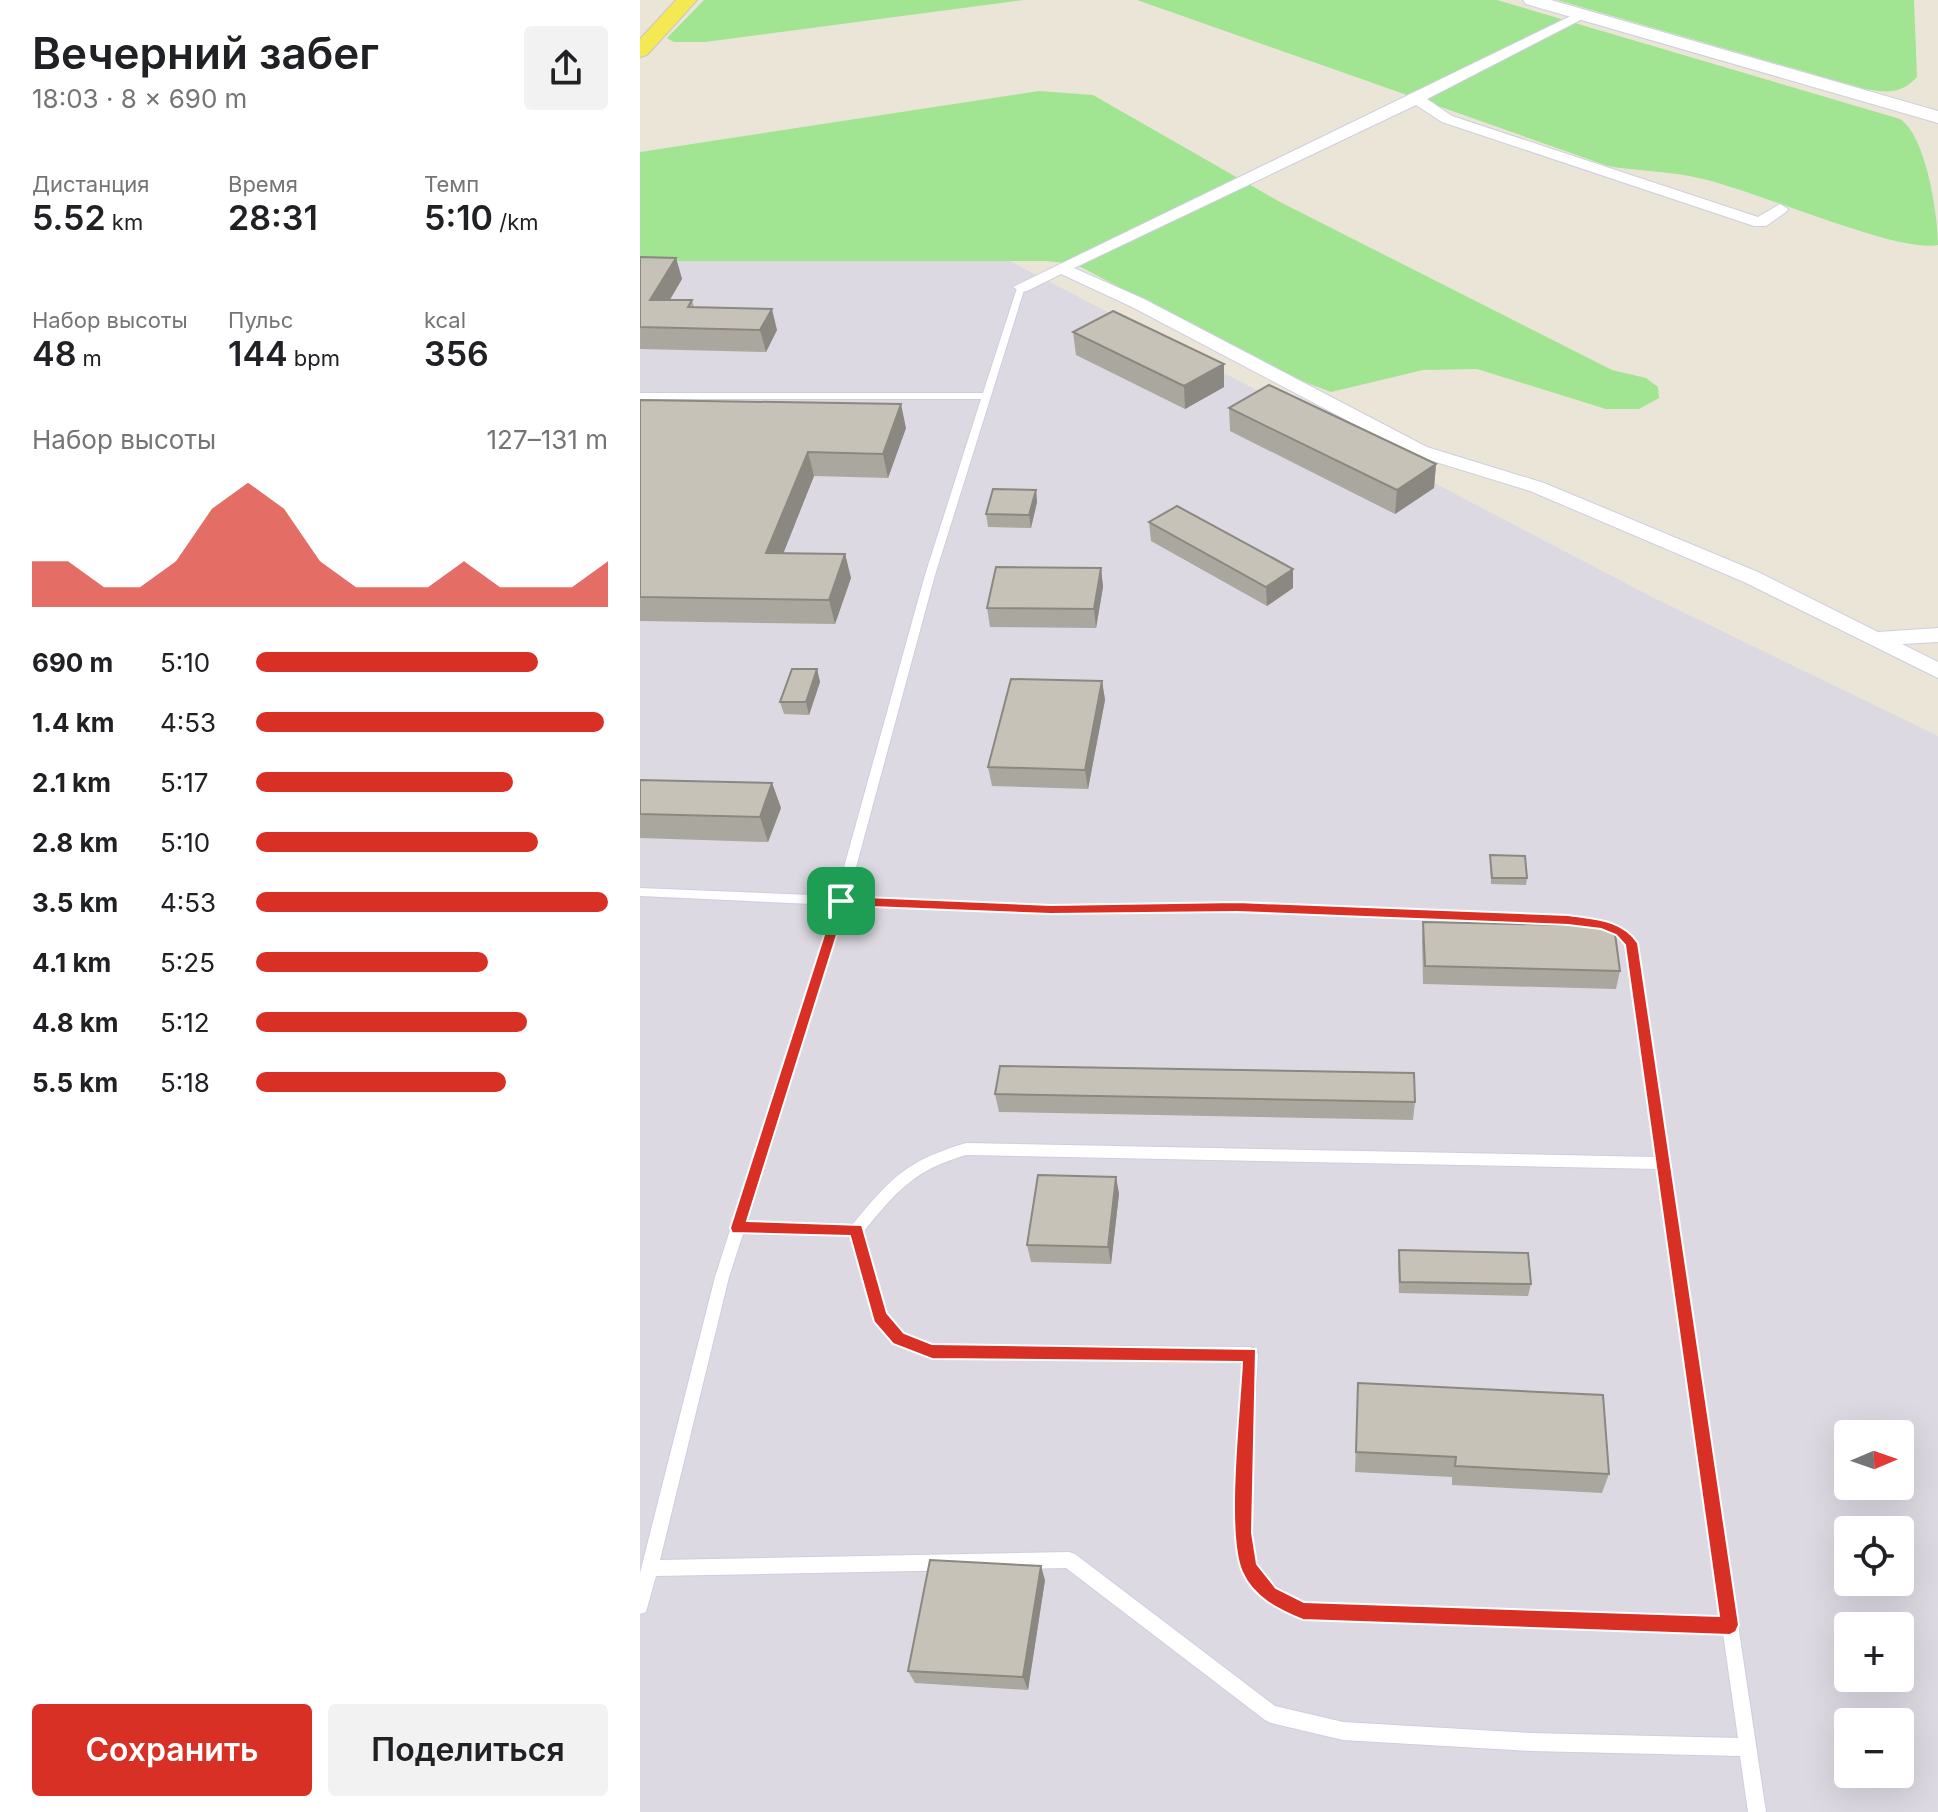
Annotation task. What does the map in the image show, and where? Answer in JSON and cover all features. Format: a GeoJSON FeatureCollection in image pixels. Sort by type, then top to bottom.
{"type":"FeatureCollection","features":[{"type":"Feature","properties":{"kind":"main road"},"geometry":{"type":"LineString","coordinates":[[640,51],[687,0]]}},
{"type":"Feature","properties":{"kind":"main road"},"geometry":{"type":"LineString","coordinates":[[1532,0],[1938,117]]}},
{"type":"Feature","properties":{"kind":"street"},"geometry":{"type":"LineString","coordinates":[[1021,287],[1417,99],[1584,15]]}},
{"type":"Feature","properties":{"kind":"street"},"geometry":{"type":"LineString","coordinates":[[1417,99],[1447,119],[1760,223],[1780,209]]}},
{"type":"Feature","properties":{"kind":"street"},"geometry":{"type":"LineString","coordinates":[[1639,184],[1660,171]]}},
{"type":"Feature","properties":{"kind":"street"},"geometry":{"type":"LineString","coordinates":[[1061,268],[1138,303],[1420,451],[1537,487],[1751,577],[1938,671]]}},
{"type":"Feature","properties":{"kind":"street"},"geometry":{"type":"LineString","coordinates":[[1875,639],[1938,635]]}},
{"type":"Feature","properties":{"kind":"lane"},"geometry":{"type":"LineString","coordinates":[[640,1606],[722,1277],[841,901],[930,575],[1021,287]]}},
{"type":"Feature","properties":{"kind":"lane"},"geometry":{"type":"LineString","coordinates":[[640,396],[987,396]]}},
{"type":"Feature","properties":{"kind":"lane"},"geometry":{"type":"LineString","coordinates":[[640,892],[1051,910],[1237,907],[1568,920],[1602,925],[1621,932],[1632,943],[1757,1812]]}},
{"type":"Feature","properties":{"kind":"lane"},"geometry":{"type":"LineString","coordinates":[[856,1230],[900,1179],[930,1159],[966,1149],[1663,1163]]}},
{"type":"Feature","properties":{"kind":"lane"},"geometry":{"type":"LineString","coordinates":[[737,1228],[856,1230]]}},
{"type":"Feature","properties":{"kind":"lane"},"geometry":{"type":"LineString","coordinates":[[856,1230],[880,1317],[898,1339],[932,1352],[1250,1354],[1243,1533],[1249,1568],[1269,1594],[1303,1611],[1730,1625]]}},
{"type":"Feature","properties":{"kind":"lane"},"geometry":{"type":"LineString","coordinates":[[650,1568],[1069,1560],[1271,1714],[1343,1731],[1531,1742],[1747,1747]]}},
{"type":"Feature","properties":{"kind":"shaded area"},"geometry":{"type":"Polygon","coordinates":[[[640,247],[1010,261],[1652,597],[1938,736],[1938,1812],[640,1812],[640,247]]]}},
{"type":"Feature","properties":{"kind":"green space"},"geometry":{"type":"Polygon","coordinates":[[[704,0],[1023,0],[705,42],[674,42],[667,38],[704,0]]]}},
{"type":"Feature","properties":{"kind":"green space"},"geometry":{"type":"Polygon","coordinates":[[[1137,0],[1497,0],[1900,119],[1917,142],[1929,177],[1938,245],[1890,240],[1694,177],[1608,166],[1137,0]]]}},
{"type":"Feature","properties":{"kind":"green space"},"geometry":{"type":"Polygon","coordinates":[[[1557,0],[1914,0],[1917,77],[1894,91],[1865,89],[1557,0]]]}},
{"type":"Feature","properties":{"kind":"green space"},"geometry":{"type":"Polygon","coordinates":[[[1039,91],[1093,95],[1280,202],[1612,370],[1646,378],[1658,387],[1659,398],[1639,409],[1606,409],[1477,369],[1423,370],[1331,392],[1289,376],[1075,264],[1046,261],[640,261],[640,152],[1039,91]]]}},
{"type":"Feature","properties":{"kind":"building"},"geometry":{"type":"Polygon","coordinates":[[[640,257],[676,258],[650,300],[692,300],[688,307],[772,309],[760,330],[640,327],[640,257]]]}},
{"type":"Feature","properties":{"kind":"building"},"geometry":{"type":"Polygon","coordinates":[[[1113,311],[1224,364],[1184,386],[1073,332],[1113,311]]]}},
{"type":"Feature","properties":{"kind":"building"},"geometry":{"type":"Polygon","coordinates":[[[1269,385],[1436,464],[1397,490],[1229,408],[1269,385]]]}},
{"type":"Feature","properties":{"kind":"building"},"geometry":{"type":"Polygon","coordinates":[[[640,400],[901,404],[883,454],[808,452],[766,553],[845,554],[829,600],[640,597],[640,400]]]}},
{"type":"Feature","properties":{"kind":"building"},"geometry":{"type":"Polygon","coordinates":[[[993,489],[1036,490],[1029,515],[986,514],[993,489]]]}},
{"type":"Feature","properties":{"kind":"building"},"geometry":{"type":"Polygon","coordinates":[[[1177,506],[1293,569],[1266,587],[1149,522],[1177,506]]]}},
{"type":"Feature","properties":{"kind":"building"},"geometry":{"type":"Polygon","coordinates":[[[996,567],[1101,568],[1094,609],[987,608],[996,567]]]}},
{"type":"Feature","properties":{"kind":"building"},"geometry":{"type":"Polygon","coordinates":[[[792,669],[817,669],[806,702],[780,702],[792,669]]]}},
{"type":"Feature","properties":{"kind":"building"},"geometry":{"type":"Polygon","coordinates":[[[1011,679],[1102,681],[1085,770],[988,767],[1011,679]]]}},
{"type":"Feature","properties":{"kind":"building"},"geometry":{"type":"Polygon","coordinates":[[[640,780],[772,783],[760,817],[640,814],[640,780]]]}},
{"type":"Feature","properties":{"kind":"building"},"geometry":{"type":"Polygon","coordinates":[[[1490,855],[1525,856],[1527,878],[1492,878],[1490,855]]]}},
{"type":"Feature","properties":{"kind":"building"},"geometry":{"type":"Polygon","coordinates":[[[1423,922],[1614,926],[1620,971],[1425,966],[1423,922]]]}},
{"type":"Feature","properties":{"kind":"building"},"geometry":{"type":"Polygon","coordinates":[[[1000,1066],[1414,1073],[1415,1102],[995,1094],[1000,1066]]]}},
{"type":"Feature","properties":{"kind":"building"},"geometry":{"type":"Polygon","coordinates":[[[1038,1175],[1116,1177],[1108,1247],[1027,1245],[1038,1175]]]}},
{"type":"Feature","properties":{"kind":"building"},"geometry":{"type":"Polygon","coordinates":[[[1399,1250],[1528,1253],[1531,1284],[1400,1282],[1399,1250]]]}},
{"type":"Feature","properties":{"kind":"building"},"geometry":{"type":"Polygon","coordinates":[[[1358,1383],[1603,1395],[1609,1474],[1455,1466],[1456,1457],[1356,1452],[1358,1383]]]}},
{"type":"Feature","properties":{"kind":"building"},"geometry":{"type":"Polygon","coordinates":[[[930,1560],[1041,1566],[1023,1677],[908,1671],[930,1560]]]}},
{"type":"Feature","properties":{"kind":"route"},"geometry":{"type":"LineString","coordinates":[[841,901],[1051,910],[1237,907],[1568,920],[1602,925],[1621,932],[1632,943],[1730,1625],[1303,1611],[1269,1594],[1249,1568],[1243,1533],[1250,1354],[932,1352],[898,1339],[880,1317],[856,1230],[737,1228],[841,901]]}}]}
